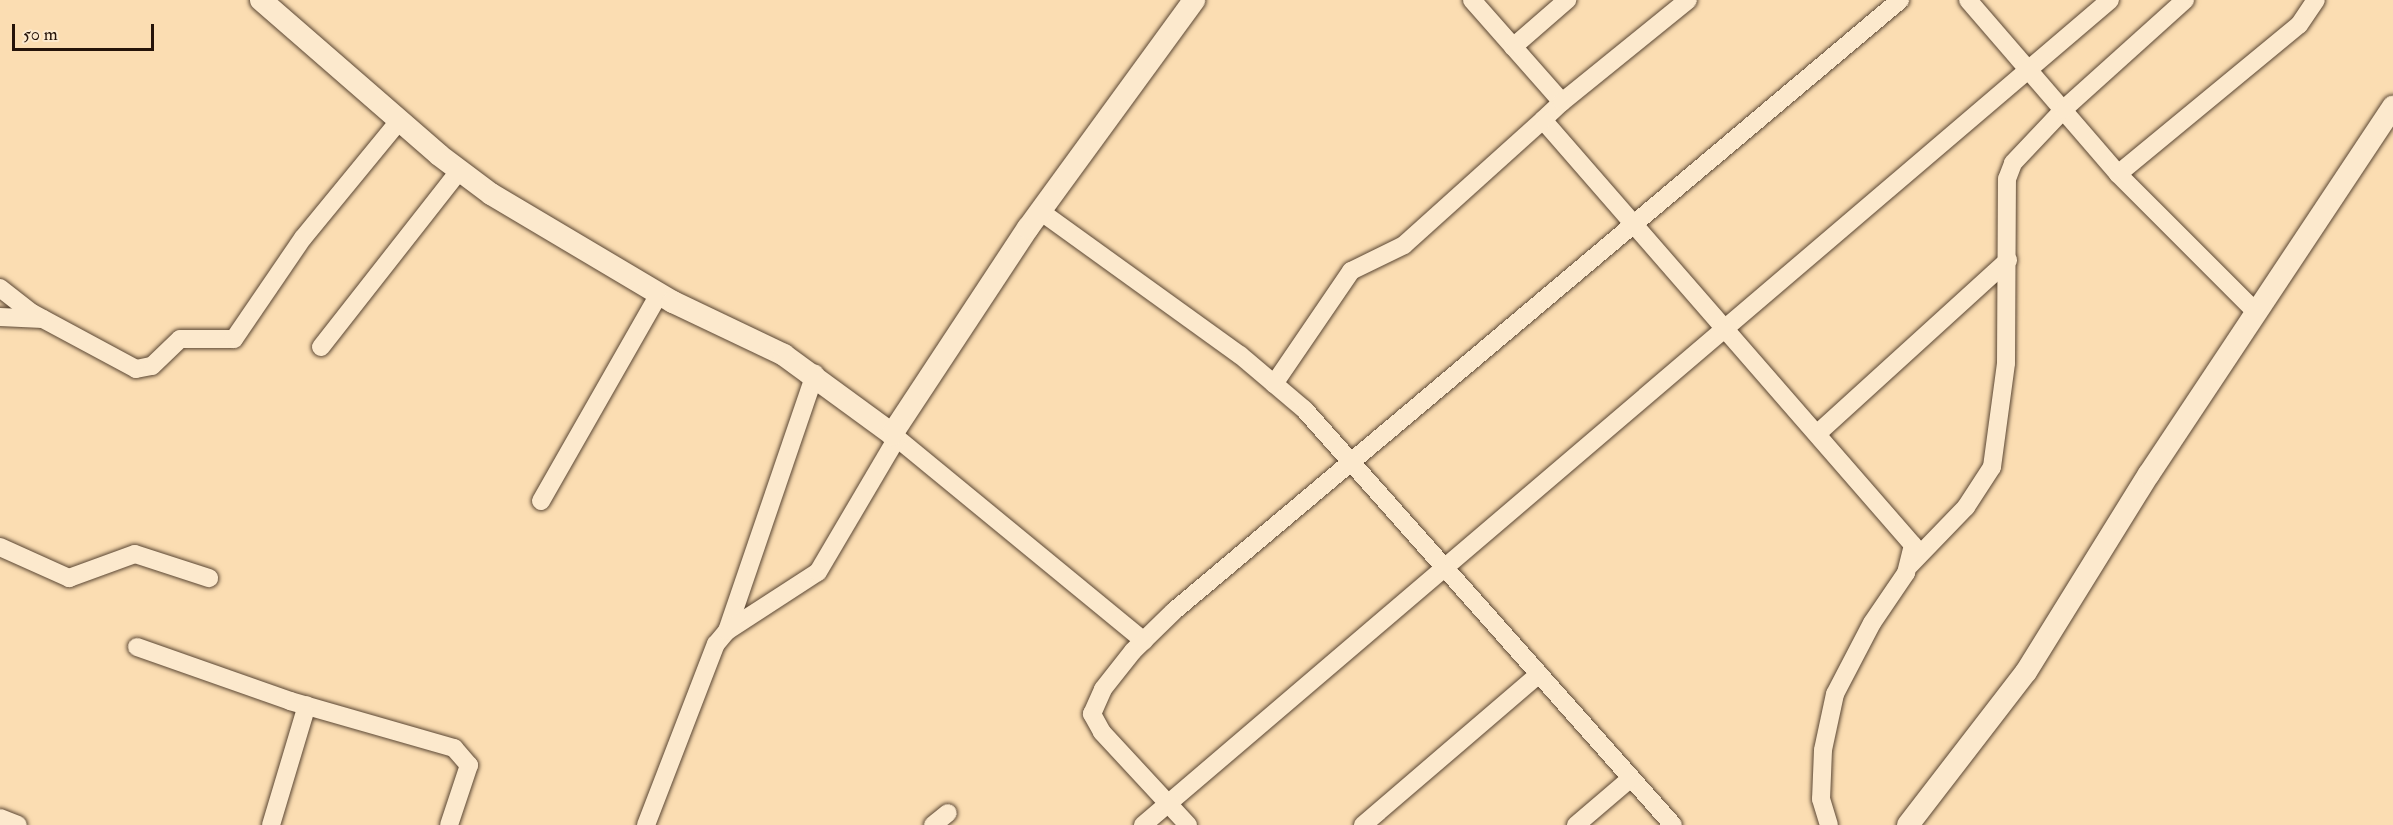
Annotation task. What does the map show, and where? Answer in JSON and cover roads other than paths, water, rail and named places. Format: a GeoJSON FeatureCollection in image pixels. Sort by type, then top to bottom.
{"type":"FeatureCollection","features":[{"type":"Feature","properties":{"kind":"street"},"geometry":{"type":"LineString","coordinates":[[261,0],[460,170],[545,229],[659,294],[815,374],[1144,641]]}},
{"type":"Feature","properties":{"kind":"street"},"geometry":{"type":"LineString","coordinates":[[727,631],[818,572],[894,436],[1040,211],[1194,0]]}},
{"type":"Feature","properties":{"kind":"street"},"geometry":{"type":"LineString","coordinates":[[1472,0],[1562,102]]}},
{"type":"Feature","properties":{"kind":"street"},"geometry":{"type":"LineString","coordinates":[[1513,46],[1567,0]]}},
{"type":"Feature","properties":{"kind":"street"},"geometry":{"type":"LineString","coordinates":[[1274,384],[1351,271],[1404,245],[1562,102],[1688,0]]}},
{"type":"Feature","properties":{"kind":"street"},"geometry":{"type":"LineString","coordinates":[[1188,825],[1092,714],[1103,689],[1144,641],[1352,460],[1900,0]]}},
{"type":"Feature","properties":{"kind":"street"},"geometry":{"type":"LineString","coordinates":[[1968,0],[2030,69],[2118,174],[2257,314]]}},
{"type":"Feature","properties":{"kind":"street"},"geometry":{"type":"LineString","coordinates":[[1143,825],[1448,570],[2110,0]]}},
{"type":"Feature","properties":{"kind":"street"},"geometry":{"type":"LineString","coordinates":[[1829,825],[1821,799],[1822,770],[1835,694],[1872,623],[1910,565],[1966,507],[1992,467],[2006,363],[2007,179],[2013,163],[2064,109],[2185,0]]}},
{"type":"Feature","properties":{"kind":"street"},"geometry":{"type":"LineString","coordinates":[[2118,174],[2299,25],[2316,0]]}},
{"type":"Feature","properties":{"kind":"street"},"geometry":{"type":"LineString","coordinates":[[1908,825],[2026,672],[2393,107]]}},
{"type":"Feature","properties":{"kind":"street"},"geometry":{"type":"LineString","coordinates":[[0,288],[45,320],[141,370],[180,339],[240,336],[303,238],[399,120]]}},
{"type":"Feature","properties":{"kind":"street"},"geometry":{"type":"LineString","coordinates":[[1543,120],[1906,532],[1913,545],[1910,565]]}},
{"type":"Feature","properties":{"kind":"street"},"geometry":{"type":"LineString","coordinates":[[321,347],[460,170]]}},
{"type":"Feature","properties":{"kind":"street"},"geometry":{"type":"LineString","coordinates":[[1040,211],[1274,384],[1352,460],[1673,825]]}},
{"type":"Feature","properties":{"kind":"street"},"geometry":{"type":"LineString","coordinates":[[1818,433],[2008,260]]}},
{"type":"Feature","properties":{"kind":"street"},"geometry":{"type":"LineString","coordinates":[[541,501],[659,294]]}},
{"type":"Feature","properties":{"kind":"street"},"geometry":{"type":"LineString","coordinates":[[0,317],[45,320]]}},
{"type":"Feature","properties":{"kind":"street"},"geometry":{"type":"LineString","coordinates":[[646,825],[708,658],[727,631],[815,374]]}},
{"type":"Feature","properties":{"kind":"street"},"geometry":{"type":"LineString","coordinates":[[0,546],[69,578],[135,554],[209,578]]}},
{"type":"Feature","properties":{"kind":"street"},"geometry":{"type":"LineString","coordinates":[[137,647],[463,754],[469,765],[449,825]]}},
{"type":"Feature","properties":{"kind":"street"},"geometry":{"type":"LineString","coordinates":[[1363,825],[1539,674]]}},
{"type":"Feature","properties":{"kind":"street"},"geometry":{"type":"LineString","coordinates":[[271,825],[308,705]]}},
{"type":"Feature","properties":{"kind":"street"},"geometry":{"type":"LineString","coordinates":[[1575,825],[1631,778]]}},
{"type":"Feature","properties":{"kind":"street"},"geometry":{"type":"LineString","coordinates":[[933,825],[948,813]]}},
{"type":"Feature","properties":{"kind":"street"},"geometry":{"type":"LineString","coordinates":[[0,818],[18,825]]}}]}
